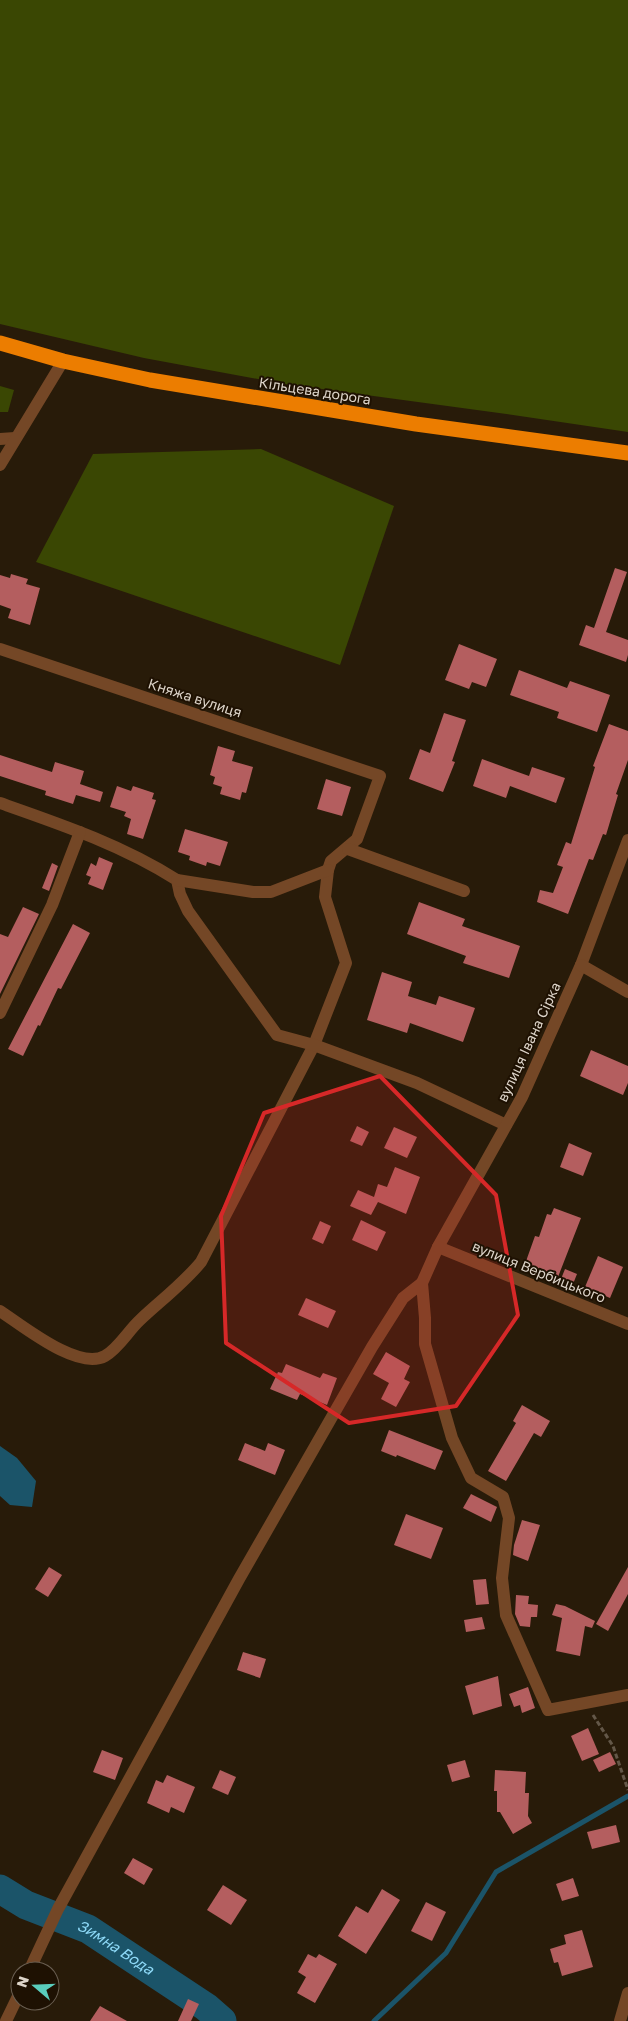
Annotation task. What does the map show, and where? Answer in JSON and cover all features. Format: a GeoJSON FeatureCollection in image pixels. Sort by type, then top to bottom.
{"type":"FeatureCollection","features":[{"type":"Feature","properties":{"kind":"highway","name":"Кільцева дорога"},"geometry":{"type":"LineString","coordinates":[[0,343],[63,361],[150,380],[416,424],[628,453]]}},
{"type":"Feature","properties":{"kind":"street"},"geometry":{"type":"LineString","coordinates":[[0,465],[63,361]]}},
{"type":"Feature","properties":{"kind":"street"},"geometry":{"type":"LineString","coordinates":[[0,439],[15,438]]}},
{"type":"Feature","properties":{"kind":"street","name":"Княжа вулиця"},"geometry":{"type":"LineString","coordinates":[[0,650],[380,776],[357,839],[348,849]]}},
{"type":"Feature","properties":{"kind":"street"},"geometry":{"type":"LineString","coordinates":[[0,803],[80,832],[144,860],[176,880],[253,892],[271,892],[328,870]]}},
{"type":"Feature","properties":{"kind":"street"},"geometry":{"type":"LineString","coordinates":[[0,1013],[52,906],[80,832]]}},
{"type":"Feature","properties":{"kind":"street","name":"вулиця Івана Сірка"},"geometry":{"type":"LineString","coordinates":[[422,1283],[438,1247],[522,1097],[580,965],[628,840]]}},
{"type":"Feature","properties":{"kind":"street"},"geometry":{"type":"LineString","coordinates":[[0,1311],[63,1351],[84,1359],[103,1358],[111,1352],[131,1329],[188,1278],[201,1262],[314,1045],[346,963],[325,897],[328,870],[331,862],[348,849],[464,891]]}},
{"type":"Feature","properties":{"kind":"street"},"geometry":{"type":"LineString","coordinates":[[176,880],[188,911],[277,1035],[314,1045],[417,1083],[506,1125]]}},
{"type":"Feature","properties":{"kind":"street"},"geometry":{"type":"LineString","coordinates":[[580,965],[628,992]]}},
{"type":"Feature","properties":{"kind":"street","name":"вулиця Вербицького"},"geometry":{"type":"LineString","coordinates":[[438,1247],[628,1324]]}},
{"type":"Feature","properties":{"kind":"street"},"geometry":{"type":"LineString","coordinates":[[422,1283],[426,1318],[425,1344],[452,1438],[471,1478],[503,1497],[509,1518],[502,1578],[506,1615],[548,1710],[628,1696]]}},
{"type":"Feature","properties":{"kind":"street"},"geometry":{"type":"LineString","coordinates":[[35,1961],[58,1909],[239,1579],[372,1347],[403,1298],[422,1283]]}},
{"type":"Feature","properties":{"kind":"street"},"geometry":{"type":"LineString","coordinates":[[620,2021],[628,1993]]}},
{"type":"Feature","properties":{"kind":"path"},"geometry":{"type":"LineString","coordinates":[[586,1704],[612,1746],[628,1790]]}},
{"type":"Feature","properties":{"kind":"highlighted area"},"geometry":{"type":"Polygon","coordinates":[[[380,1076],[496,1195],[518,1315],[456,1406],[349,1423],[226,1343],[221,1216],[264,1113],[380,1076]]]}},
{"type":"Feature","properties":{"kind":"green space"},"geometry":{"type":"Polygon","coordinates":[[[0,0],[628,0],[628,432],[285,384],[144,358],[0,324],[0,0]]]}},
{"type":"Feature","properties":{"kind":"green space"},"geometry":{"type":"Polygon","coordinates":[[[0,386],[14,390],[8,412],[0,412],[0,386]]]}},
{"type":"Feature","properties":{"kind":"green space"},"geometry":{"type":"Polygon","coordinates":[[[261,449],[394,506],[340,665],[36,562],[93,454],[261,449]]]}},
{"type":"Feature","properties":{"kind":"water"},"geometry":{"type":"Polygon","coordinates":[[[0,1446],[17,1458],[36,1481],[32,1507],[10,1505],[0,1496],[0,1446]]]}},
{"type":"Feature","properties":{"kind":"building"},"geometry":{"type":"Polygon","coordinates":[[[615,568],[627,572],[606,632],[628,640],[626,662],[579,645],[586,625],[594,628],[615,568]]]}},
{"type":"Feature","properties":{"kind":"building"},"geometry":{"type":"Polygon","coordinates":[[[11,574],[28,579],[26,584],[40,588],[30,625],[8,618],[11,609],[0,605],[0,575],[10,578],[11,574]]]}},
{"type":"Feature","properties":{"kind":"building"},"geometry":{"type":"Polygon","coordinates":[[[459,644],[497,659],[486,687],[472,682],[469,689],[445,680],[459,644]]]}},
{"type":"Feature","properties":{"kind":"building"},"geometry":{"type":"Polygon","coordinates":[[[519,670],[567,688],[570,681],[610,695],[597,732],[557,718],[559,712],[510,695],[519,670]]]}},
{"type":"Feature","properties":{"kind":"building"},"geometry":{"type":"Polygon","coordinates":[[[444,713],[466,720],[452,761],[455,762],[443,792],[409,779],[420,749],[430,753],[444,713]]]}},
{"type":"Feature","properties":{"kind":"building"},"geometry":{"type":"Polygon","coordinates":[[[609,724],[628,731],[628,760],[616,794],[618,795],[606,835],[603,834],[593,860],[589,859],[568,914],[537,902],[540,890],[553,893],[563,867],[557,865],[566,842],[571,844],[595,767],[593,766],[609,724]]]}},
{"type":"Feature","properties":{"kind":"building"},"geometry":{"type":"Polygon","coordinates":[[[218,746],[235,751],[232,761],[253,767],[246,793],[242,792],[240,800],[220,794],[222,787],[213,784],[215,777],[210,775],[218,746]]]}},
{"type":"Feature","properties":{"kind":"building"},"geometry":{"type":"Polygon","coordinates":[[[0,755],[52,772],[55,762],[84,771],[80,784],[103,792],[100,802],[76,795],[73,804],[45,795],[46,791],[0,776],[0,755]]]}},
{"type":"Feature","properties":{"kind":"building"},"geometry":{"type":"Polygon","coordinates":[[[482,759],[529,776],[532,767],[565,778],[556,803],[510,786],[506,798],[473,786],[482,759]]]}},
{"type":"Feature","properties":{"kind":"building"},"geometry":{"type":"Polygon","coordinates":[[[326,779],[351,787],[342,816],[317,809],[326,779]]]}},
{"type":"Feature","properties":{"kind":"building"},"geometry":{"type":"Polygon","coordinates":[[[117,786],[131,791],[133,786],[154,793],[152,799],[156,800],[143,839],[127,834],[131,819],[124,816],[126,812],[110,807],[117,786]]]}},
{"type":"Feature","properties":{"kind":"building"},"geometry":{"type":"Polygon","coordinates":[[[185,829],[228,842],[220,866],[207,862],[206,866],[189,860],[190,856],[178,852],[185,829]]]}},
{"type":"Feature","properties":{"kind":"building"},"geometry":{"type":"Polygon","coordinates":[[[99,857],[113,863],[103,890],[88,884],[91,877],[86,875],[91,863],[96,866],[99,857]]]}},
{"type":"Feature","properties":{"kind":"building"},"geometry":{"type":"Polygon","coordinates":[[[52,863],[58,866],[49,891],[42,888],[52,863]]]}},
{"type":"Feature","properties":{"kind":"building"},"geometry":{"type":"Polygon","coordinates":[[[419,902],[465,919],[462,926],[520,946],[509,978],[463,963],[466,956],[407,934],[419,902]]]}},
{"type":"Feature","properties":{"kind":"building"},"geometry":{"type":"Polygon","coordinates":[[[23,907],[39,914],[0,994],[0,934],[8,937],[23,907]]]}},
{"type":"Feature","properties":{"kind":"building"},"geometry":{"type":"Polygon","coordinates":[[[73,924],[90,933],[61,989],[58,988],[23,1056],[8,1049],[73,924]]]}},
{"type":"Feature","properties":{"kind":"building"},"geometry":{"type":"Polygon","coordinates":[[[382,972],[412,982],[408,996],[436,1005],[439,996],[475,1008],[463,1042],[410,1023],[407,1033],[367,1020],[382,972]]]}},
{"type":"Feature","properties":{"kind":"building"},"geometry":{"type":"Polygon","coordinates":[[[591,1050],[628,1066],[628,1083],[623,1095],[580,1076],[591,1050]]]}},
{"type":"Feature","properties":{"kind":"building"},"geometry":{"type":"Polygon","coordinates":[[[357,1126],[369,1132],[362,1146],[350,1141],[357,1126]]]}},
{"type":"Feature","properties":{"kind":"building"},"geometry":{"type":"Polygon","coordinates":[[[394,1127],[417,1137],[407,1158],[384,1148],[394,1127]]]}},
{"type":"Feature","properties":{"kind":"building"},"geometry":{"type":"Polygon","coordinates":[[[569,1143],[592,1153],[583,1176],[560,1167],[569,1143]]]}},
{"type":"Feature","properties":{"kind":"building"},"geometry":{"type":"Polygon","coordinates":[[[395,1167],[420,1177],[406,1214],[378,1202],[371,1215],[350,1206],[358,1190],[374,1197],[378,1184],[387,1187],[395,1167]]]}},
{"type":"Feature","properties":{"kind":"building"},"geometry":{"type":"Polygon","coordinates":[[[554,1208],[581,1218],[558,1277],[525,1264],[535,1236],[539,1237],[547,1214],[551,1215],[554,1208]]]}},
{"type":"Feature","properties":{"kind":"building"},"geometry":{"type":"Polygon","coordinates":[[[361,1220],[386,1232],[377,1251],[352,1240],[361,1220]]]}},
{"type":"Feature","properties":{"kind":"building"},"geometry":{"type":"Polygon","coordinates":[[[320,1221],[331,1226],[323,1244],[312,1239],[320,1221]]]}},
{"type":"Feature","properties":{"kind":"building"},"geometry":{"type":"Polygon","coordinates":[[[598,1256],[623,1267],[610,1298],[585,1287],[598,1256]]]}},
{"type":"Feature","properties":{"kind":"building"},"geometry":{"type":"Polygon","coordinates":[[[565,1269],[577,1274],[571,1289],[559,1284],[565,1269]]]}},
{"type":"Feature","properties":{"kind":"building"},"geometry":{"type":"Polygon","coordinates":[[[306,1298],[336,1311],[328,1328],[298,1315],[306,1298]]]}},
{"type":"Feature","properties":{"kind":"building"},"geometry":{"type":"Polygon","coordinates":[[[386,1352],[410,1366],[404,1379],[410,1382],[396,1407],[381,1399],[389,1383],[373,1374],[386,1352]]]}},
{"type":"Feature","properties":{"kind":"building"},"geometry":{"type":"Polygon","coordinates":[[[286,1364],[320,1378],[323,1373],[337,1378],[327,1405],[300,1394],[297,1400],[270,1389],[278,1372],[282,1373],[286,1364]]]}},
{"type":"Feature","properties":{"kind":"building"},"geometry":{"type":"Polygon","coordinates":[[[522,1405],[550,1421],[541,1437],[534,1433],[506,1481],[488,1471],[516,1423],[513,1421],[522,1405]]]}},
{"type":"Feature","properties":{"kind":"building"},"geometry":{"type":"Polygon","coordinates":[[[389,1430],[443,1451],[435,1470],[397,1455],[396,1457],[381,1451],[389,1430]]]}},
{"type":"Feature","properties":{"kind":"building"},"geometry":{"type":"Polygon","coordinates":[[[245,1443],[265,1451],[268,1443],[285,1450],[275,1475],[238,1460],[245,1443]]]}},
{"type":"Feature","properties":{"kind":"building"},"geometry":{"type":"Polygon","coordinates":[[[471,1494],[497,1507],[491,1522],[463,1508],[471,1494]]]}},
{"type":"Feature","properties":{"kind":"building"},"geometry":{"type":"Polygon","coordinates":[[[406,1514],[443,1528],[431,1559],[394,1545],[406,1514]]]}},
{"type":"Feature","properties":{"kind":"building"},"geometry":{"type":"Polygon","coordinates":[[[522,1520],[540,1525],[528,1561],[513,1555],[514,1545],[522,1520]]]}},
{"type":"Feature","properties":{"kind":"building"},"geometry":{"type":"Polygon","coordinates":[[[49,1567],[62,1575],[48,1597],[35,1589],[49,1567]]]}},
{"type":"Feature","properties":{"kind":"building"},"geometry":{"type":"Polygon","coordinates":[[[628,1567],[628,1594],[608,1631],[596,1624],[628,1567]]]}},
{"type":"Feature","properties":{"kind":"building"},"geometry":{"type":"Polygon","coordinates":[[[486,1579],[489,1604],[476,1605],[473,1580],[486,1579]]]}},
{"type":"Feature","properties":{"kind":"building"},"geometry":{"type":"Polygon","coordinates":[[[516,1595],[529,1596],[528,1604],[538,1605],[537,1617],[531,1617],[530,1627],[520,1626],[515,1614],[516,1595]]]}},
{"type":"Feature","properties":{"kind":"building"},"geometry":{"type":"Polygon","coordinates":[[[556,1604],[565,1606],[595,1621],[592,1628],[585,1626],[580,1656],[556,1651],[562,1618],[552,1615],[556,1604]]]}},
{"type":"Feature","properties":{"kind":"building"},"geometry":{"type":"Polygon","coordinates":[[[482,1617],[485,1629],[466,1632],[464,1620],[482,1617]]]}},
{"type":"Feature","properties":{"kind":"building"},"geometry":{"type":"Polygon","coordinates":[[[243,1652],[266,1659],[260,1678],[237,1670],[243,1652]]]}},
{"type":"Feature","properties":{"kind":"building"},"geometry":{"type":"Polygon","coordinates":[[[498,1676],[502,1706],[473,1715],[465,1686],[498,1676]]]}},
{"type":"Feature","properties":{"kind":"building"},"geometry":{"type":"Polygon","coordinates":[[[528,1687],[535,1708],[522,1713],[520,1705],[514,1707],[509,1694],[528,1687]]]}},
{"type":"Feature","properties":{"kind":"building"},"geometry":{"type":"Polygon","coordinates":[[[588,1728],[599,1754],[582,1761],[571,1736],[588,1728]]]}},
{"type":"Feature","properties":{"kind":"building"},"geometry":{"type":"Polygon","coordinates":[[[102,1750],[123,1758],[115,1780],[93,1772],[102,1750]]]}},
{"type":"Feature","properties":{"kind":"building"},"geometry":{"type":"Polygon","coordinates":[[[610,1752],[616,1764],[599,1772],[593,1760],[610,1752]]]}},
{"type":"Feature","properties":{"kind":"building"},"geometry":{"type":"Polygon","coordinates":[[[465,1760],[470,1777],[452,1782],[447,1765],[465,1760]]]}},
{"type":"Feature","properties":{"kind":"building"},"geometry":{"type":"Polygon","coordinates":[[[220,1770],[236,1777],[228,1795],[212,1788],[220,1770]]]}},
{"type":"Feature","properties":{"kind":"building"},"geometry":{"type":"Polygon","coordinates":[[[495,1770],[526,1772],[525,1793],[529,1793],[528,1816],[532,1823],[513,1834],[500,1812],[497,1812],[497,1791],[494,1791],[495,1770]]]}},
{"type":"Feature","properties":{"kind":"building"},"geometry":{"type":"Polygon","coordinates":[[[167,1775],[195,1787],[184,1813],[171,1807],[169,1813],[147,1803],[156,1780],[163,1783],[167,1775]]]}},
{"type":"Feature","properties":{"kind":"building"},"geometry":{"type":"Polygon","coordinates":[[[616,1825],[620,1842],[592,1849],[587,1832],[616,1825]]]}},
{"type":"Feature","properties":{"kind":"building"},"geometry":{"type":"Polygon","coordinates":[[[133,1858],[153,1869],[144,1885],[124,1873],[133,1858]]]}},
{"type":"Feature","properties":{"kind":"building"},"geometry":{"type":"Polygon","coordinates":[[[573,1878],[579,1896],[562,1901],[556,1884],[573,1878]]]}},
{"type":"Feature","properties":{"kind":"building"},"geometry":{"type":"Polygon","coordinates":[[[223,1885],[247,1900],[231,1925],[207,1910],[223,1885]]]}},
{"type":"Feature","properties":{"kind":"building"},"geometry":{"type":"Polygon","coordinates":[[[382,1889],[400,1900],[366,1954],[338,1936],[356,1906],[368,1913],[382,1889]]]}},
{"type":"Feature","properties":{"kind":"building"},"geometry":{"type":"Polygon","coordinates":[[[426,1902],[446,1912],[432,1941],[411,1931],[426,1902]]]}},
{"type":"Feature","properties":{"kind":"building"},"geometry":{"type":"Polygon","coordinates":[[[582,1930],[593,1967],[562,1976],[558,1962],[554,1963],[550,1949],[566,1944],[564,1935],[582,1930]]]}},
{"type":"Feature","properties":{"kind":"building"},"geometry":{"type":"Polygon","coordinates":[[[308,1954],[316,1958],[319,1954],[337,1964],[315,2003],[297,1993],[306,1977],[298,1972],[308,1954]]]}},
{"type":"Feature","properties":{"kind":"building"},"geometry":{"type":"Polygon","coordinates":[[[188,1999],[199,2004],[191,2021],[178,2021],[188,1999]]]}},
{"type":"Feature","properties":{"kind":"building"},"geometry":{"type":"Polygon","coordinates":[[[100,2006],[127,2021],[90,2021],[100,2006]]]}},
{"type":"Feature","properties":{"kind":"waterway"},"geometry":{"type":"LineString","coordinates":[[374,2021],[446,1953],[496,1872],[628,1796]]}},
{"type":"Feature","properties":{"kind":"waterway","name":"Зимна Вода"},"geometry":{"type":"LineString","coordinates":[[0,1889],[26,1905],[88,1929],[206,2007],[222,2021]]}}]}
